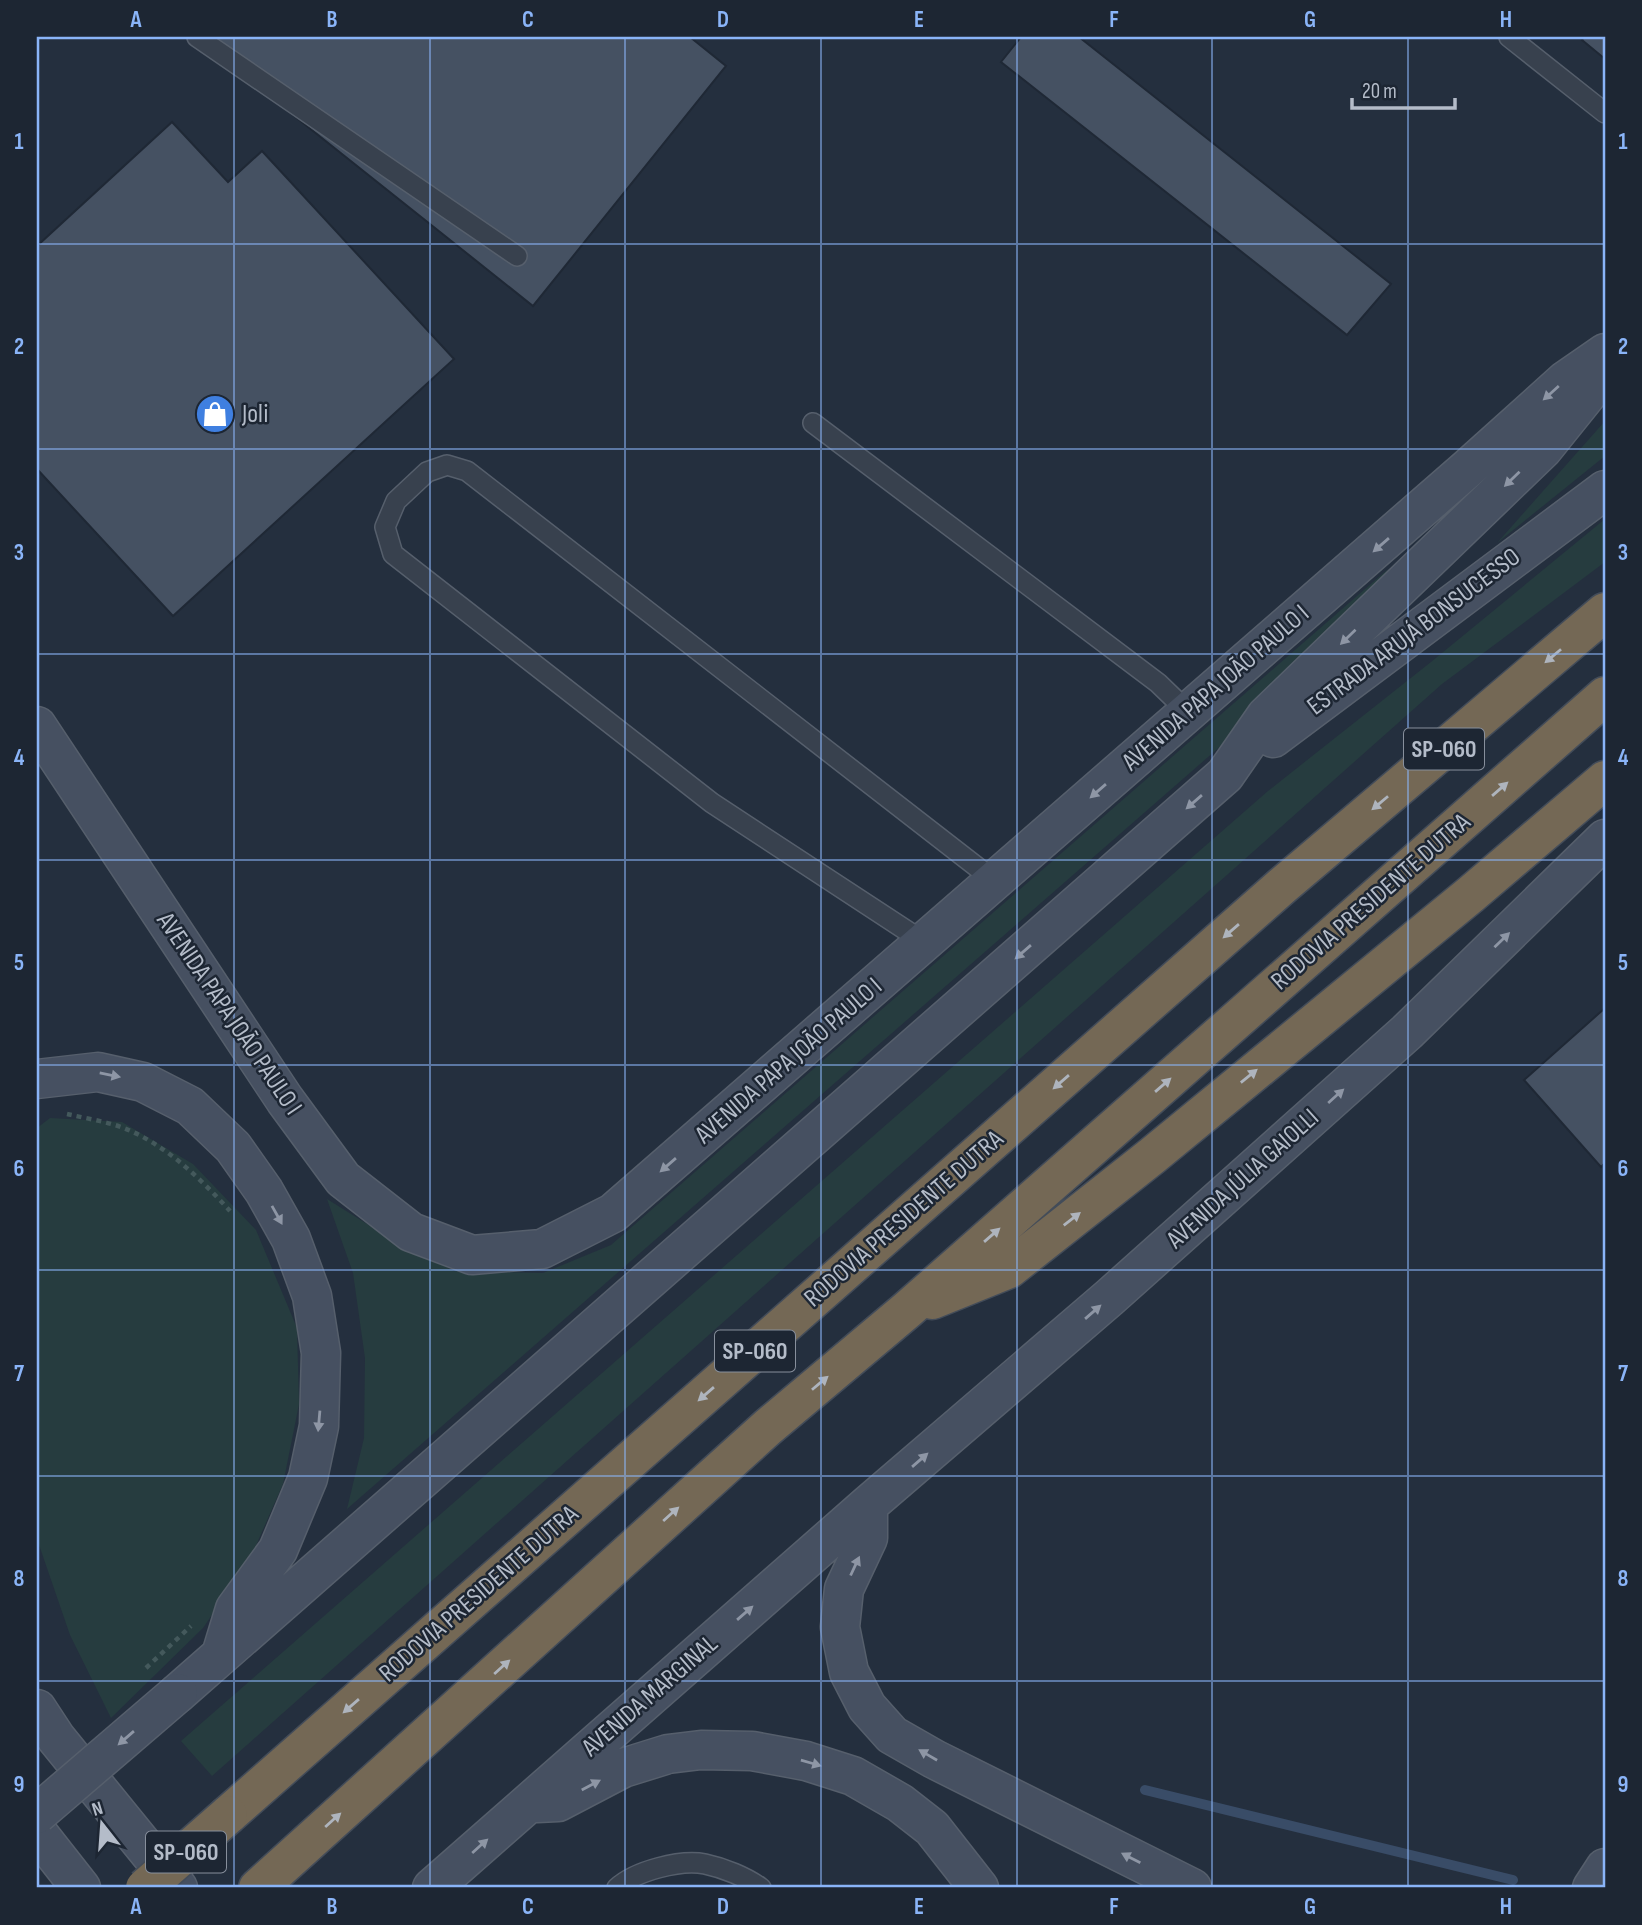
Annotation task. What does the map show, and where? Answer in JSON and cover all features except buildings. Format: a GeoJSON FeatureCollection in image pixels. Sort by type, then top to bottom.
{"type":"FeatureCollection","features":[{"type":"Feature","properties":{"kind":"highway","name":"RODOVIA PRESIDENTE DUTRA"},"geometry":{"type":"LineString","coordinates":[[145,1888],[1282,886],[1605,611]]}},
{"type":"Feature","properties":{"kind":"highway","name":"RODOVIA PRESIDENTE DUTRA"},"geometry":{"type":"LineString","coordinates":[[270,1877],[768,1427],[907,1310],[1605,696]]}},
{"type":"Feature","properties":{"kind":"highway"},"geometry":{"type":"LineString","coordinates":[[907,1310],[1009,1269],[1163,1147],[1605,780]]}},
{"type":"Feature","properties":{"kind":"main road","name":"AVENIDA PAPA JOÃO PAULO I"},"geometry":{"type":"LineString","coordinates":[[37,726],[285,1100],[343,1180],[411,1232],[472,1255],[542,1249],[613,1213],[1566,380],[1605,353]]}},
{"type":"Feature","properties":{"kind":"main road"},"geometry":{"type":"LineString","coordinates":[[37,1814],[220,1657],[1225,775],[1266,716],[1543,449],[1605,372]]}},
{"type":"Feature","properties":{"kind":"main road","name":"ESTRADA ARUJÁ BONSUCESSO"},"geometry":{"type":"LineString","coordinates":[[1225,775],[1605,490]]}},
{"type":"Feature","properties":{"kind":"main road","name":"AVENIDA JÚLIA GAIOLLI"},"geometry":{"type":"LineString","coordinates":[[869,1505],[1109,1298],[1407,1032],[1605,839]]}},
{"type":"Feature","properties":{"kind":"main road"},"geometry":{"type":"LineString","coordinates":[[37,1079],[98,1072],[142,1082],[190,1106],[233,1147],[264,1191],[291,1240],[312,1296],[321,1353],[320,1426],[308,1478],[278,1550],[235,1609],[220,1657]]}},
{"type":"Feature","properties":{"kind":"main road"},"geometry":{"type":"LineString","coordinates":[[869,1505],[868,1538],[844,1589],[840,1627],[849,1672],[867,1707],[892,1735],[934,1759],[1192,1888]]}},
{"type":"Feature","properties":{"kind":"main road","name":"AVENIDA MARGINAL"},"geometry":{"type":"LineString","coordinates":[[432,1888],[869,1505]]}},
{"type":"Feature","properties":{"kind":"main road"},"geometry":{"type":"LineString","coordinates":[[37,1709],[56,1738],[177,1888]]}},
{"type":"Feature","properties":{"kind":"main road"},"geometry":{"type":"LineString","coordinates":[[527,1803],[558,1802],[623,1768],[668,1754],[701,1750],[752,1751],[806,1761],[853,1776],[900,1803],[932,1828],[979,1888]]}},
{"type":"Feature","properties":{"kind":"main road"},"geometry":{"type":"LineString","coordinates":[[37,1832],[82,1888]]}},
{"type":"Feature","properties":{"kind":"main road"},"geometry":{"type":"LineString","coordinates":[[1592,1888],[1605,1868]]}},
{"type":"Feature","properties":{"kind":"lane"},"geometry":{"type":"LineString","coordinates":[[197,37],[517,256]]}},
{"type":"Feature","properties":{"kind":"lane"},"geometry":{"type":"LineString","coordinates":[[1509,37],[1605,113]]}},
{"type":"Feature","properties":{"kind":"lane"},"geometry":{"type":"LineString","coordinates":[[813,423],[1158,683],[1188,712]]}},
{"type":"Feature","properties":{"kind":"lane"},"geometry":{"type":"LineString","coordinates":[[924,942],[712,803],[393,554],[385,527],[396,501],[427,472],[447,465],[467,471],[995,881]]}},
{"type":"Feature","properties":{"kind":"lane"},"geometry":{"type":"LineString","coordinates":[[617,1888],[628,1878],[661,1867],[704,1863],[748,1879],[761,1888]]}},
{"type":"Feature","properties":{"kind":"path"},"geometry":{"type":"LineString","coordinates":[[60,1112],[121,1127],[144,1139],[201,1179],[231,1212]]}},
{"type":"Feature","properties":{"kind":"path"},"geometry":{"type":"LineString","coordinates":[[142,1672],[201,1617]]}},
{"type":"Feature","properties":{"kind":"green space"},"geometry":{"type":"Polygon","coordinates":[[[1605,421],[1605,456],[1497,543],[1605,421]]]}},
{"type":"Feature","properties":{"kind":"green space"},"geometry":{"type":"Polygon","coordinates":[[[1605,519],[1605,562],[1442,684],[212,1776],[181,1741],[1268,791],[1605,519]]]}},
{"type":"Feature","properties":{"kind":"green space"},"geometry":{"type":"Polygon","coordinates":[[[1388,569],[1334,647],[347,1509],[364,1438],[365,1358],[353,1273],[327,1199],[388,1237],[454,1271],[543,1273],[611,1245],[1388,569]]]}},
{"type":"Feature","properties":{"kind":"green space"},"geometry":{"type":"Polygon","coordinates":[[[50,1118],[122,1122],[193,1164],[256,1230],[297,1328],[299,1404],[283,1484],[250,1559],[203,1628],[111,1718],[70,1635],[37,1539],[37,1128],[50,1118]]]}},
{"type":"Feature","properties":{"kind":"waterway"},"geometry":{"type":"LineString","coordinates":[[1145,1790],[1513,1880]]}},
{"type":"Feature","properties":{"kind":"place","name":"Joli"},"geometry":{"type":"Point","coordinates":[215,414]}}]}
